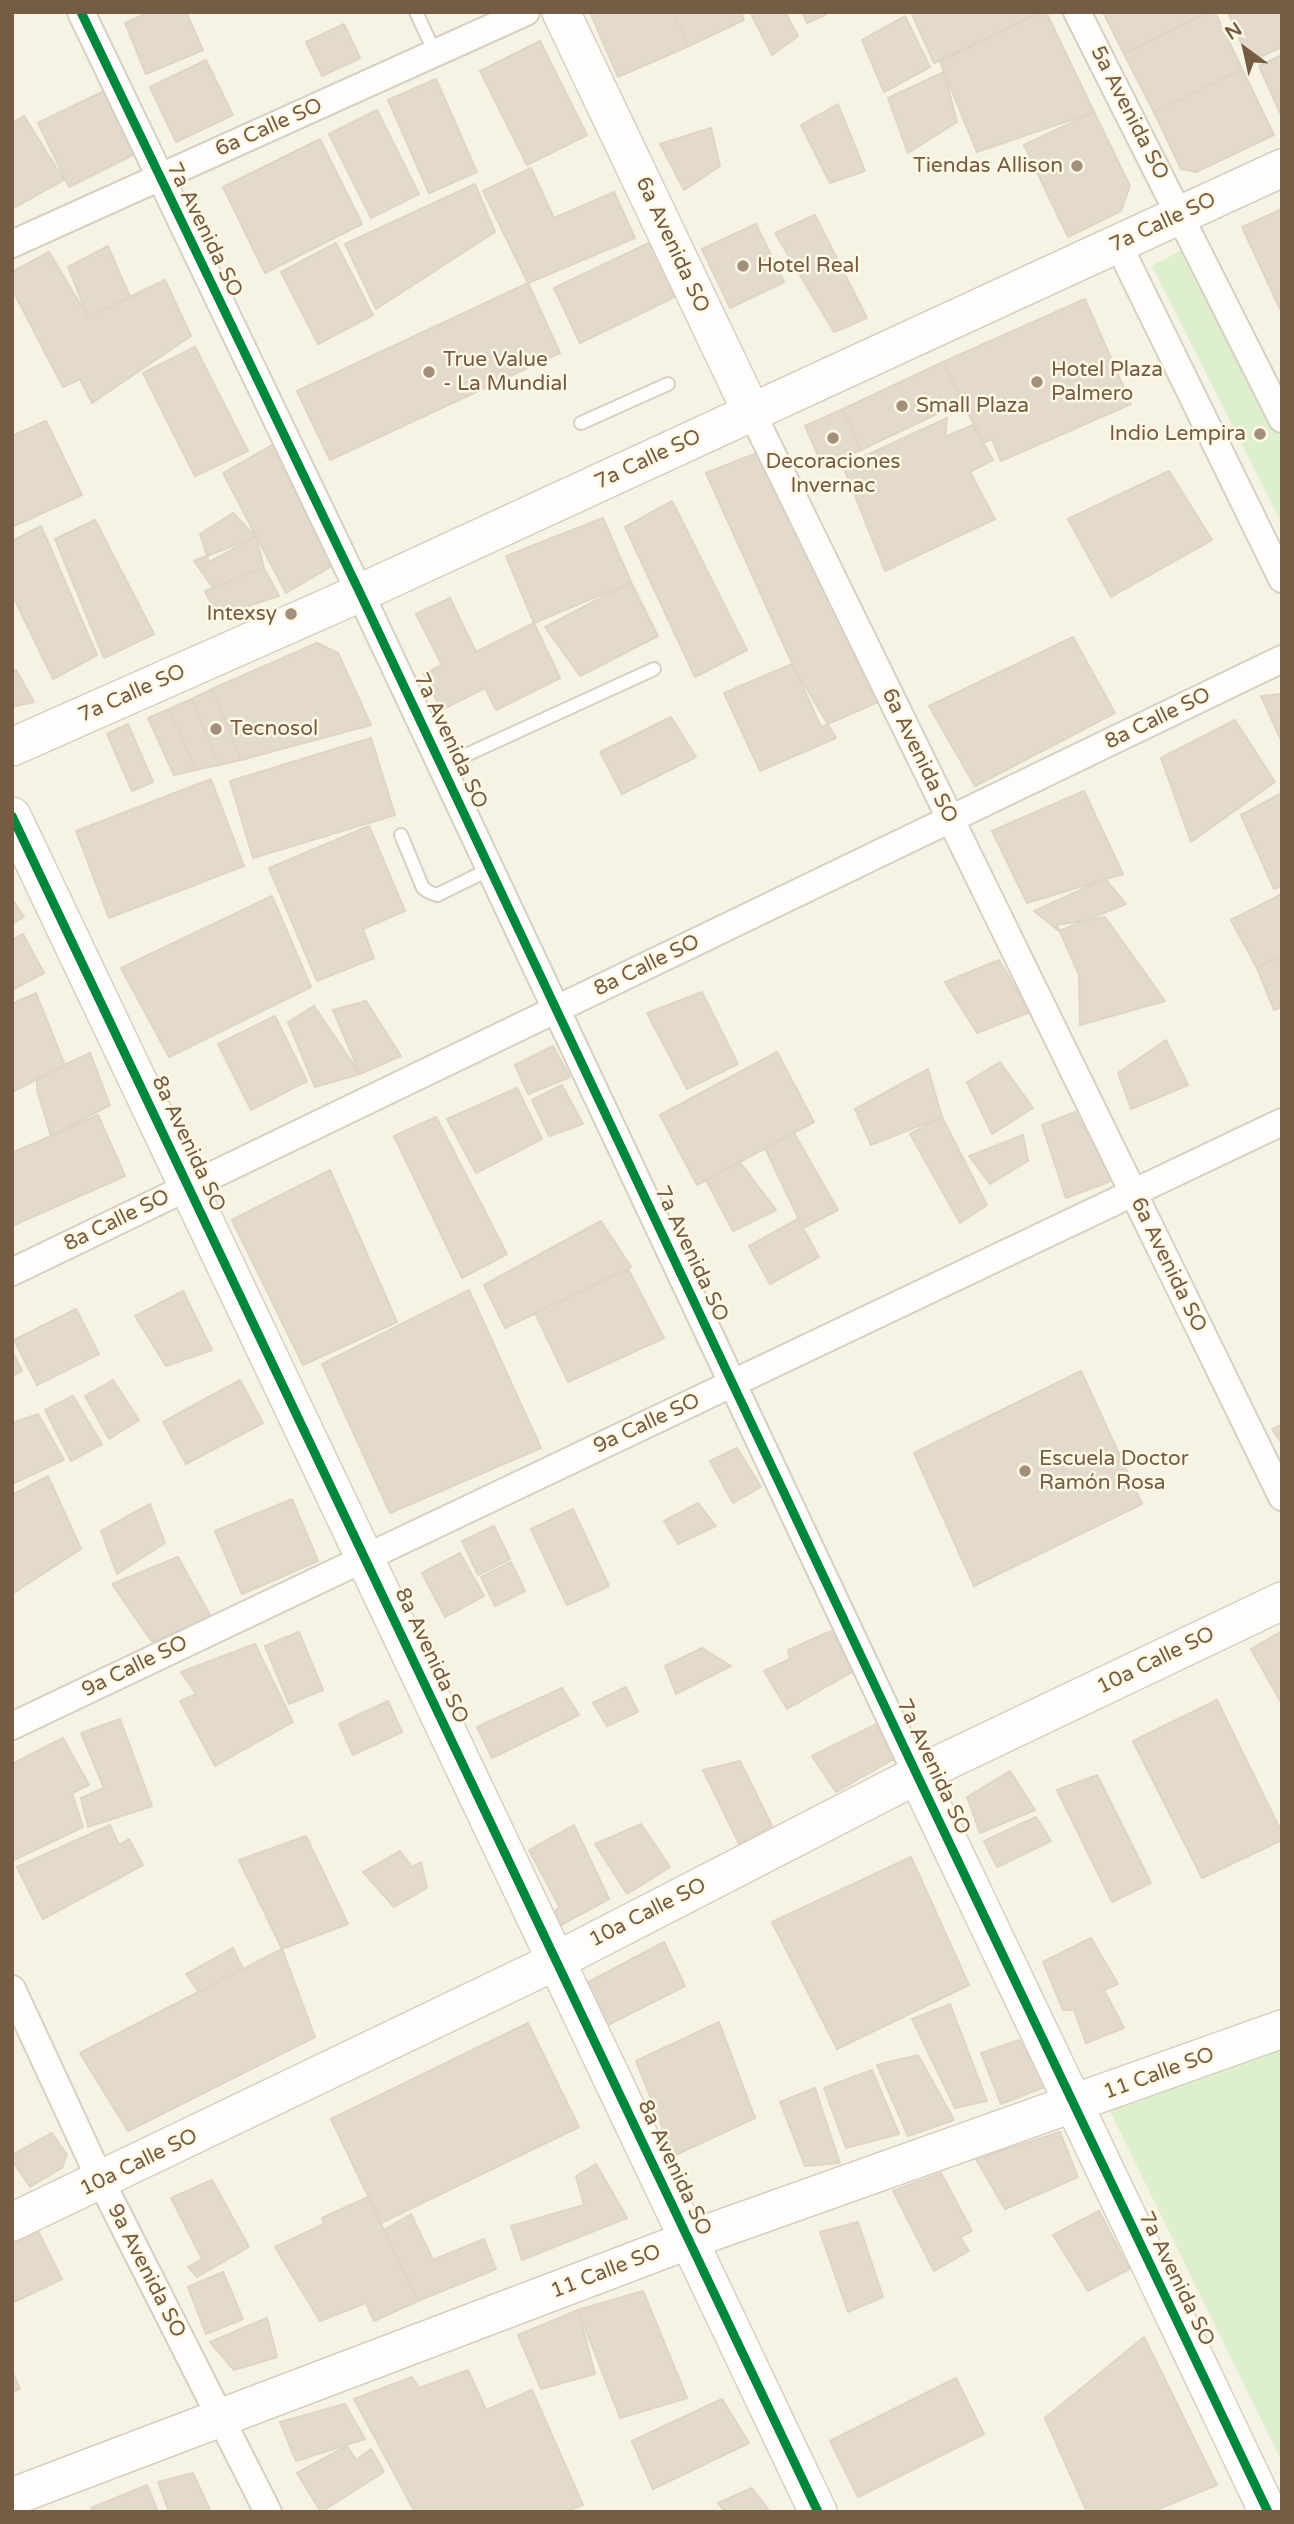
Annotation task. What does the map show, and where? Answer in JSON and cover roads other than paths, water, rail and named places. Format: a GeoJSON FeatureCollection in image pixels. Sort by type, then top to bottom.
{"type":"FeatureCollection","features":[{"type":"Feature","properties":{"kind":"street","name":"7a Avenida SO"},"geometry":{"type":"LineString","coordinates":[[81,12],[360,593],[1268,2512]]}},
{"type":"Feature","properties":{"kind":"street","name":"6a Calle SO"},"geometry":{"type":"LineString","coordinates":[[12,244],[526,12]]}},
{"type":"Feature","properties":{"kind":"street","name":"6a Avenida SO"},"geometry":{"type":"LineString","coordinates":[[561,12],[752,413],[1282,1497]]}},
{"type":"Feature","properties":{"kind":"street","name":"5a Avenida SO"},"geometry":{"type":"LineString","coordinates":[[1077,12],[1282,419]]}},
{"type":"Feature","properties":{"kind":"street","name":"7a Calle SO"},"geometry":{"type":"LineString","coordinates":[[12,747],[360,593],[1282,168]]}},
{"type":"Feature","properties":{"kind":"street"},"geometry":{"type":"LineString","coordinates":[[1118,244],[1282,579]]}},
{"type":"Feature","properties":{"kind":"street","name":"8a Calle SO"},"geometry":{"type":"LineString","coordinates":[[12,1272],[1282,659]]}},
{"type":"Feature","properties":{"kind":"street","name":"8a Avenida SO"},"geometry":{"type":"LineString","coordinates":[[12,816],[818,2512]]}},
{"type":"Feature","properties":{"kind":"street","name":"9a Calle SO"},"geometry":{"type":"LineString","coordinates":[[12,1726],[1282,1122]]}},
{"type":"Feature","properties":{"kind":"street","name":"10a Calle SO"},"geometry":{"type":"LineString","coordinates":[[12,2221],[101,2181],[556,1961],[917,1775],[1282,1601]]}},
{"type":"Feature","properties":{"kind":"street","name":"9a Avenida SO"},"geometry":{"type":"LineString","coordinates":[[12,1989],[101,2181],[268,2512]]}},
{"type":"Feature","properties":{"kind":"street","name":"11 Calle SO"},"geometry":{"type":"LineString","coordinates":[[12,2497],[689,2241],[1282,2029]]}},
{"type":"Feature","properties":{"kind":"lane"},"geometry":{"type":"LineString","coordinates":[[416,12],[435,53]]}},
{"type":"Feature","properties":{"kind":"lane"},"geometry":{"type":"LineString","coordinates":[[581,423],[668,384]]}},
{"type":"Feature","properties":{"kind":"lane"},"geometry":{"type":"LineString","coordinates":[[442,766],[654,668]]}},
{"type":"Feature","properties":{"kind":"lane"},"geometry":{"type":"LineString","coordinates":[[401,835],[423,888],[429,892],[437,895],[490,869]]}},
{"type":"Feature","properties":{"kind":"place","name":"Tiendas Allison"},"geometry":{"type":"Point","coordinates":[1077,166]}},
{"type":"Feature","properties":{"kind":"place","name":"Hotel Real"},"geometry":{"type":"Point","coordinates":[743,266]}},
{"type":"Feature","properties":{"kind":"place","name":"True Value - La Mundial"},"geometry":{"type":"Point","coordinates":[429,372]}},
{"type":"Feature","properties":{"kind":"place","name":"Hotel Plaza Palmero"},"geometry":{"type":"Point","coordinates":[1037,382]}},
{"type":"Feature","properties":{"kind":"place","name":"Small Plaza"},"geometry":{"type":"Point","coordinates":[902,406]}},
{"type":"Feature","properties":{"kind":"place","name":"Indio Lempira"},"geometry":{"type":"Point","coordinates":[1260,434]}},
{"type":"Feature","properties":{"kind":"place","name":"Decoraciones Invernac"},"geometry":{"type":"Point","coordinates":[833,438]}},
{"type":"Feature","properties":{"kind":"place","name":"Intexsy"},"geometry":{"type":"Point","coordinates":[291,614]}},
{"type":"Feature","properties":{"kind":"place","name":"Tecnosol"},"geometry":{"type":"Point","coordinates":[216,729]}},
{"type":"Feature","properties":{"kind":"place","name":"Escuela Doctor Ramón Rosa"},"geometry":{"type":"Point","coordinates":[1025,1471]}}]}
